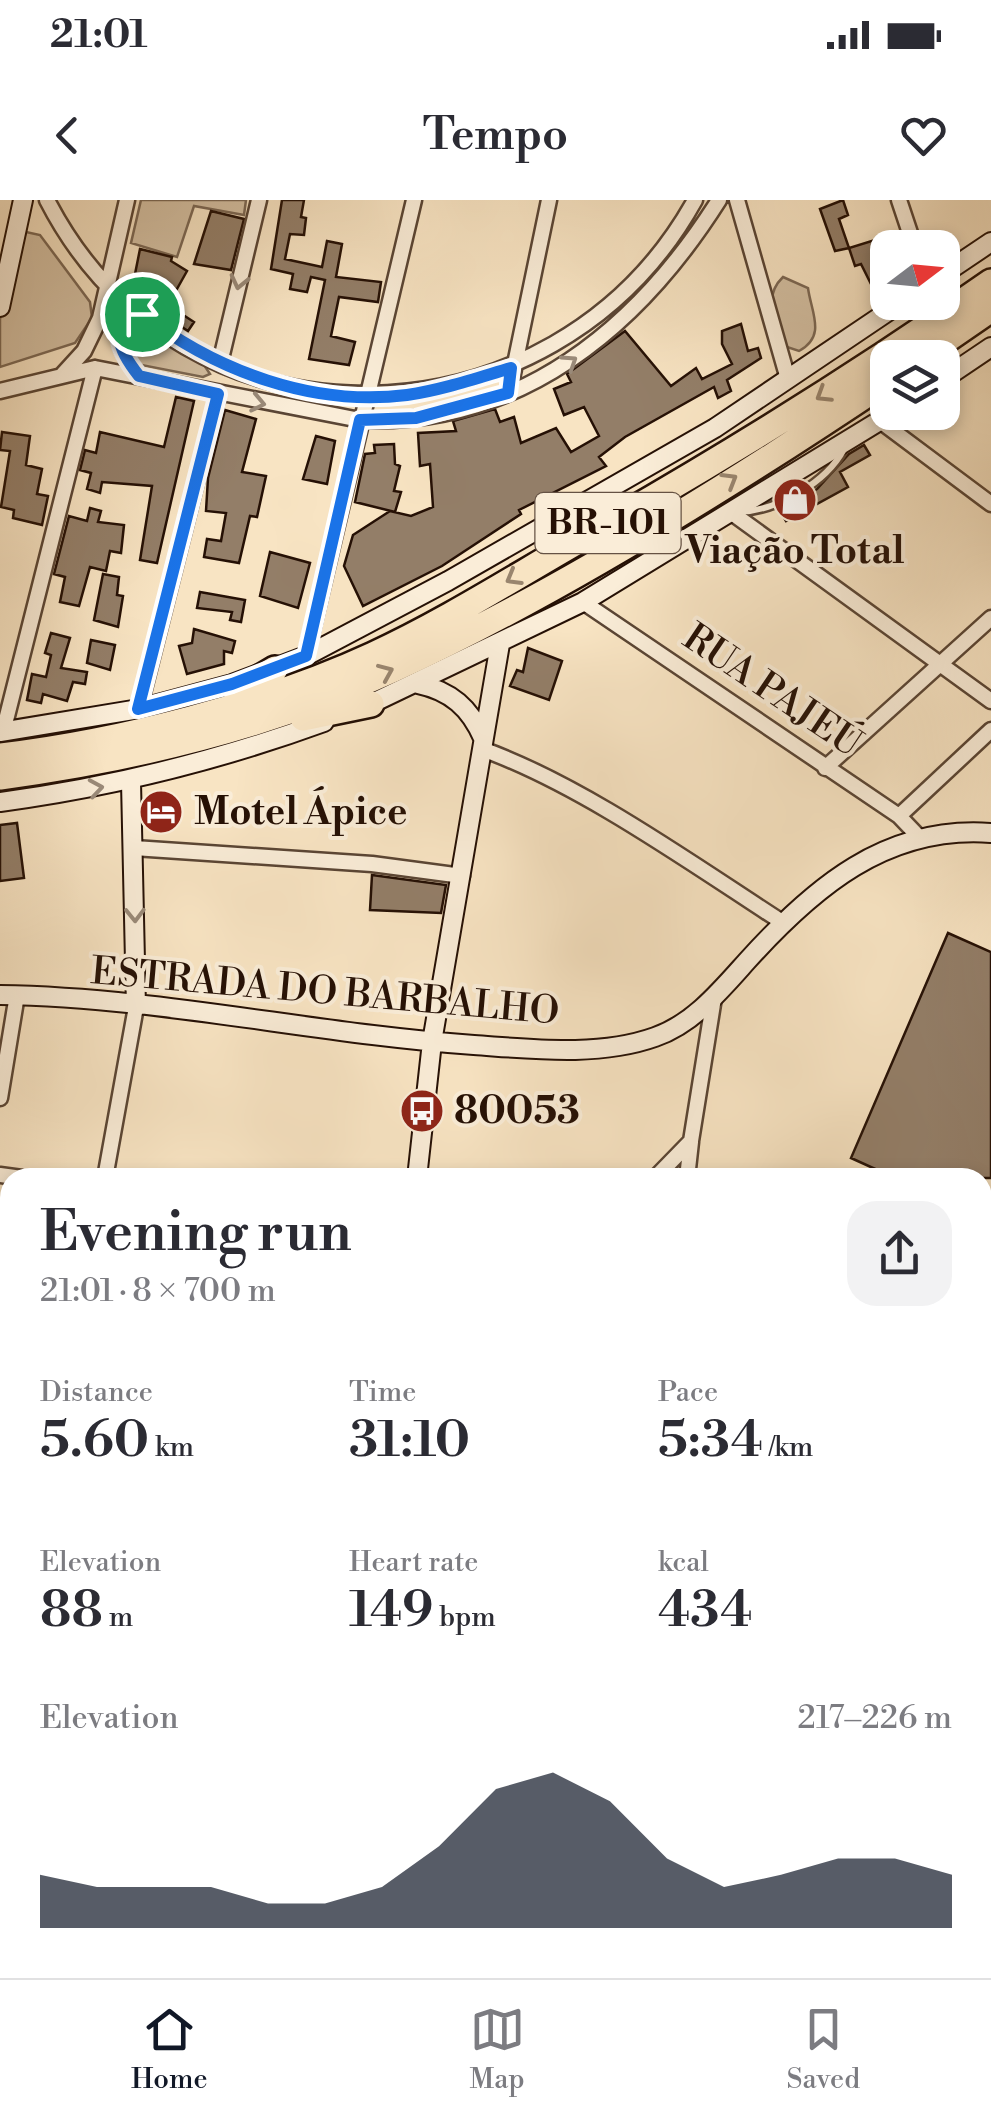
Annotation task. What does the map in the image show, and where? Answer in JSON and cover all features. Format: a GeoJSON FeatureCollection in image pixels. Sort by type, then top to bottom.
{"type":"FeatureCollection","features":[{"type":"Feature","properties":{"kind":"highway","name":"BR-101"},"geometry":{"type":"LineString","coordinates":[[0,777],[138,754],[412,635],[705,468],[868,368],[991,282]]}},
{"type":"Feature","properties":{"kind":"highway"},"geometry":{"type":"LineString","coordinates":[[946,340],[991,309]]}},
{"type":"Feature","properties":{"kind":"highway","name":"BR-101"},"geometry":{"type":"LineString","coordinates":[[1,740],[63,748],[197,727],[332,694],[459,636],[657,524],[870,392]]}},
{"type":"Feature","properties":{"kind":"highway"},"geometry":{"type":"LineString","coordinates":[[197,727],[275,669]]}},
{"type":"Feature","properties":{"kind":"highway"},"geometry":{"type":"LineString","coordinates":[[197,727],[371,704]]}},
{"type":"Feature","properties":{"kind":"main road"},"geometry":{"type":"LineString","coordinates":[[0,307],[23,200]]}},
{"type":"Feature","properties":{"kind":"main road"},"geometry":{"type":"LineString","coordinates":[[960,263],[991,242]]}},
{"type":"Feature","properties":{"kind":"main road"},"geometry":{"type":"LineString","coordinates":[[1,740],[138,709],[275,669],[306,656],[448,581],[716,428],[875,320]]}},
{"type":"Feature","properties":{"kind":"main road"},"geometry":{"type":"LineString","coordinates":[[960,369],[988,351]]}},
{"type":"Feature","properties":{"kind":"main road"},"geometry":{"type":"LineString","coordinates":[[0,802],[131,782],[250,749],[418,684],[583,602],[870,428]]}},
{"type":"Feature","properties":{"kind":"main road"},"geometry":{"type":"LineString","coordinates":[[418,1168],[432,1042],[500,644]]}},
{"type":"Feature","properties":{"kind":"main road"},"geometry":{"type":"LineString","coordinates":[[418,684],[436,688],[466,708],[482,744]]}},
{"type":"Feature","properties":{"kind":"main road"},"geometry":{"type":"LineString","coordinates":[[131,782],[136,1007]]}},
{"type":"Feature","properties":{"kind":"main road","name":"ESTRADA DO BARBALHO"},"geometry":{"type":"LineString","coordinates":[[9,995],[432,1042],[610,1048],[666,1033],[714,998],[805,898],[851,866],[920,838],[991,833]]}},
{"type":"Feature","properties":{"kind":"street"},"geometry":{"type":"LineString","coordinates":[[47,200],[78,251],[105,281],[142,314],[220,363],[282,384],[365,396],[407,395],[511,368],[612,300],[666,242],[694,200]]}},
{"type":"Feature","properties":{"kind":"street"},"geometry":{"type":"LineString","coordinates":[[61,376],[91,339],[104,305],[105,281],[126,200]]}},
{"type":"Feature","properties":{"kind":"street"},"geometry":{"type":"LineString","coordinates":[[220,363],[259,200]]}},
{"type":"Feature","properties":{"kind":"street"},"geometry":{"type":"LineString","coordinates":[[306,656],[414,200]]}},
{"type":"Feature","properties":{"kind":"street"},"geometry":{"type":"LineString","coordinates":[[508,393],[548,200]]}},
{"type":"Feature","properties":{"kind":"street"},"geometry":{"type":"LineString","coordinates":[[0,391],[94,368],[360,420],[416,418],[508,393],[560,369],[616,327],[662,278],[719,200]]}},
{"type":"Feature","properties":{"kind":"street"},"geometry":{"type":"LineString","coordinates":[[738,200],[788,379]]}},
{"type":"Feature","properties":{"kind":"street"},"geometry":{"type":"LineString","coordinates":[[899,200],[908,230]]}},
{"type":"Feature","properties":{"kind":"street"},"geometry":{"type":"LineString","coordinates":[[139,376],[124,354],[118,333],[122,324],[142,314]]}},
{"type":"Feature","properties":{"kind":"street"},"geometry":{"type":"LineString","coordinates":[[1,740],[94,368]]}},
{"type":"Feature","properties":{"kind":"street"},"geometry":{"type":"LineString","coordinates":[[138,709],[218,394]]}},
{"type":"Feature","properties":{"kind":"street"},"geometry":{"type":"LineString","coordinates":[[903,430],[991,504]]}},
{"type":"Feature","properties":{"kind":"street"},"geometry":{"type":"LineString","coordinates":[[733,513],[991,700]]}},
{"type":"Feature","properties":{"kind":"street","name":"RUA PAJEÚ"},"geometry":{"type":"LineString","coordinates":[[583,602],[899,816],[920,838]]}},
{"type":"Feature","properties":{"kind":"street"},"geometry":{"type":"LineString","coordinates":[[825,768],[991,618]]}},
{"type":"Feature","properties":{"kind":"street"},"geometry":{"type":"LineString","coordinates":[[899,816],[991,730]]}},
{"type":"Feature","properties":{"kind":"street"},"geometry":{"type":"LineString","coordinates":[[482,744],[574,792],[782,922]]}},
{"type":"Feature","properties":{"kind":"street"},"geometry":{"type":"LineString","coordinates":[[134,848],[372,864],[462,876]]}},
{"type":"Feature","properties":{"kind":"street"},"geometry":{"type":"LineString","coordinates":[[0,1098],[9,995]]}},
{"type":"Feature","properties":{"kind":"street"},"geometry":{"type":"LineString","coordinates":[[688,1168],[714,998]]}},
{"type":"Feature","properties":{"kind":"street"},"geometry":{"type":"LineString","coordinates":[[107,1168],[136,1007]]}},
{"type":"Feature","properties":{"kind":"street"},"geometry":{"type":"LineString","coordinates":[[665,1168],[692,1141]]}},
{"type":"Feature","properties":{"kind":"shaded area"},"geometry":{"type":"Polygon","coordinates":[[[141,200],[246,200],[244,215],[194,206],[177,257],[131,243],[141,200]]]}},
{"type":"Feature","properties":{"kind":"shaded area"},"geometry":{"type":"Polygon","coordinates":[[[26,232],[40,235],[90,302],[92,318],[75,343],[0,367],[0,319],[26,232]]]}},
{"type":"Feature","properties":{"kind":"shaded area"},"geometry":{"type":"Polygon","coordinates":[[[783,277],[808,288],[814,315],[813,338],[799,351],[781,345],[773,318],[773,293],[783,277]]]}},
{"type":"Feature","properties":{"kind":"shaded area"},"geometry":{"type":"Polygon","coordinates":[[[137,323],[204,365],[210,374],[203,377],[131,363],[124,349],[126,325],[137,323]]]}},
{"type":"Feature","properties":{"kind":"building"},"geometry":{"type":"Polygon","coordinates":[[[282,200],[304,200],[301,217],[306,218],[304,235],[290,234],[285,259],[322,267],[327,241],[342,244],[336,277],[381,282],[378,302],[339,297],[331,336],[355,342],[349,365],[309,359],[325,280],[311,277],[307,292],[290,289],[293,274],[271,269],[282,200]]]}},
{"type":"Feature","properties":{"kind":"building"},"geometry":{"type":"Polygon","coordinates":[[[843,200],[848,215],[839,219],[849,248],[835,251],[820,209],[843,200]]]}},
{"type":"Feature","properties":{"kind":"building"},"geometry":{"type":"Polygon","coordinates":[[[211,211],[244,219],[231,270],[194,264],[211,211]]]}},
{"type":"Feature","properties":{"kind":"building"},"geometry":{"type":"Polygon","coordinates":[[[870,241],[870,282],[861,264],[855,266],[849,248],[870,241]]]}},
{"type":"Feature","properties":{"kind":"building"},"geometry":{"type":"Polygon","coordinates":[[[140,249],[172,257],[171,261],[187,271],[168,305],[194,322],[188,331],[151,307],[162,288],[135,274],[140,249]]]}},
{"type":"Feature","properties":{"kind":"building"},"geometry":{"type":"Polygon","coordinates":[[[741,324],[748,351],[758,348],[761,358],[727,380],[731,391],[718,398],[714,387],[625,437],[599,457],[606,466],[519,510],[521,514],[442,566],[363,606],[344,566],[353,535],[390,511],[411,516],[433,507],[430,464],[420,466],[418,433],[456,431],[453,421],[495,409],[500,422],[514,417],[521,443],[556,428],[571,452],[599,436],[584,407],[564,415],[554,389],[571,382],[567,374],[625,331],[671,386],[696,368],[702,379],[732,364],[722,344],[722,331],[741,324]]]}},
{"type":"Feature","properties":{"kind":"building"},"geometry":{"type":"Polygon","coordinates":[[[176,397],[194,401],[157,563],[140,560],[152,486],[102,482],[100,493],[87,489],[91,473],[80,470],[85,450],[96,453],[100,432],[164,447],[176,397]]]}},
{"type":"Feature","properties":{"kind":"building"},"geometry":{"type":"Polygon","coordinates":[[[225,410],[256,419],[242,472],[266,476],[257,517],[250,516],[239,563],[204,557],[207,539],[221,541],[226,513],[206,511],[208,478],[225,410]]]}},
{"type":"Feature","properties":{"kind":"building"},"geometry":{"type":"Polygon","coordinates":[[[2,432],[30,436],[26,465],[42,469],[37,494],[48,496],[42,525],[13,518],[14,510],[1,507],[10,451],[0,450],[2,432]]]}},
{"type":"Feature","properties":{"kind":"building"},"geometry":{"type":"Polygon","coordinates":[[[316,436],[335,441],[327,484],[303,479],[316,436]]]}},
{"type":"Feature","properties":{"kind":"building"},"geometry":{"type":"Polygon","coordinates":[[[394,444],[395,464],[400,466],[394,491],[401,492],[395,512],[355,502],[365,454],[375,453],[374,445],[394,444]]]}},
{"type":"Feature","properties":{"kind":"building"},"geometry":{"type":"Polygon","coordinates":[[[864,445],[870,455],[840,472],[848,487],[786,521],[779,510],[817,489],[849,454],[864,445]]]}},
{"type":"Feature","properties":{"kind":"building"},"geometry":{"type":"Polygon","coordinates":[[[90,508],[101,511],[98,522],[124,525],[121,553],[110,551],[106,571],[90,567],[79,606],[60,602],[65,577],[54,574],[69,516],[87,521],[90,508]]]}},
{"type":"Feature","properties":{"kind":"building"},"geometry":{"type":"Polygon","coordinates":[[[270,552],[310,563],[298,608],[260,596],[270,552]]]}},
{"type":"Feature","properties":{"kind":"building"},"geometry":{"type":"Polygon","coordinates":[[[103,574],[119,577],[117,595],[123,596],[118,627],[94,620],[103,574]]]}},
{"type":"Feature","properties":{"kind":"building"},"geometry":{"type":"Polygon","coordinates":[[[200,592],[245,600],[241,622],[230,620],[232,612],[197,608],[200,592]]]}},
{"type":"Feature","properties":{"kind":"building"},"geometry":{"type":"Polygon","coordinates":[[[194,629],[235,641],[232,653],[224,651],[224,664],[187,674],[179,646],[192,643],[194,629]]]}},
{"type":"Feature","properties":{"kind":"building"},"geometry":{"type":"Polygon","coordinates":[[[51,633],[70,638],[61,668],[87,672],[85,684],[73,682],[67,701],[43,694],[41,703],[27,700],[32,674],[46,677],[51,655],[45,653],[51,633]]]}},
{"type":"Feature","properties":{"kind":"building"},"geometry":{"type":"Polygon","coordinates":[[[91,640],[115,645],[110,670],[87,663],[91,640]]]}},
{"type":"Feature","properties":{"kind":"building"},"geometry":{"type":"Polygon","coordinates":[[[528,648],[562,661],[549,700],[510,686],[517,670],[523,672],[528,648]]]}},
{"type":"Feature","properties":{"kind":"building"},"geometry":{"type":"Polygon","coordinates":[[[17,823],[24,878],[0,881],[0,825],[17,823]]]}},
{"type":"Feature","properties":{"kind":"building"},"geometry":{"type":"Polygon","coordinates":[[[372,875],[446,885],[441,913],[370,910],[372,875]]]}},
{"type":"Feature","properties":{"kind":"building"},"geometry":{"type":"Polygon","coordinates":[[[948,933],[991,952],[991,1168],[873,1168],[851,1158],[948,933]]]}},
{"type":"Feature","properties":{"kind":"place","name":"Viação Total"},"geometry":{"type":"Point","coordinates":[795,500]}},
{"type":"Feature","properties":{"kind":"place","name":"Motel Ápice"},"geometry":{"type":"Point","coordinates":[161,812]}},
{"type":"Feature","properties":{"kind":"place","name":"80053"},"geometry":{"type":"Point","coordinates":[422,1111]}},
{"type":"Feature","properties":{"kind":"route"},"geometry":{"type":"LineString","coordinates":[[142,314],[203,354],[252,377],[322,392],[407,395],[511,368],[508,393],[416,418],[360,420],[306,656],[232,684],[138,709],[218,394],[139,376],[128,363],[118,333],[122,324],[142,314]]}}]}
